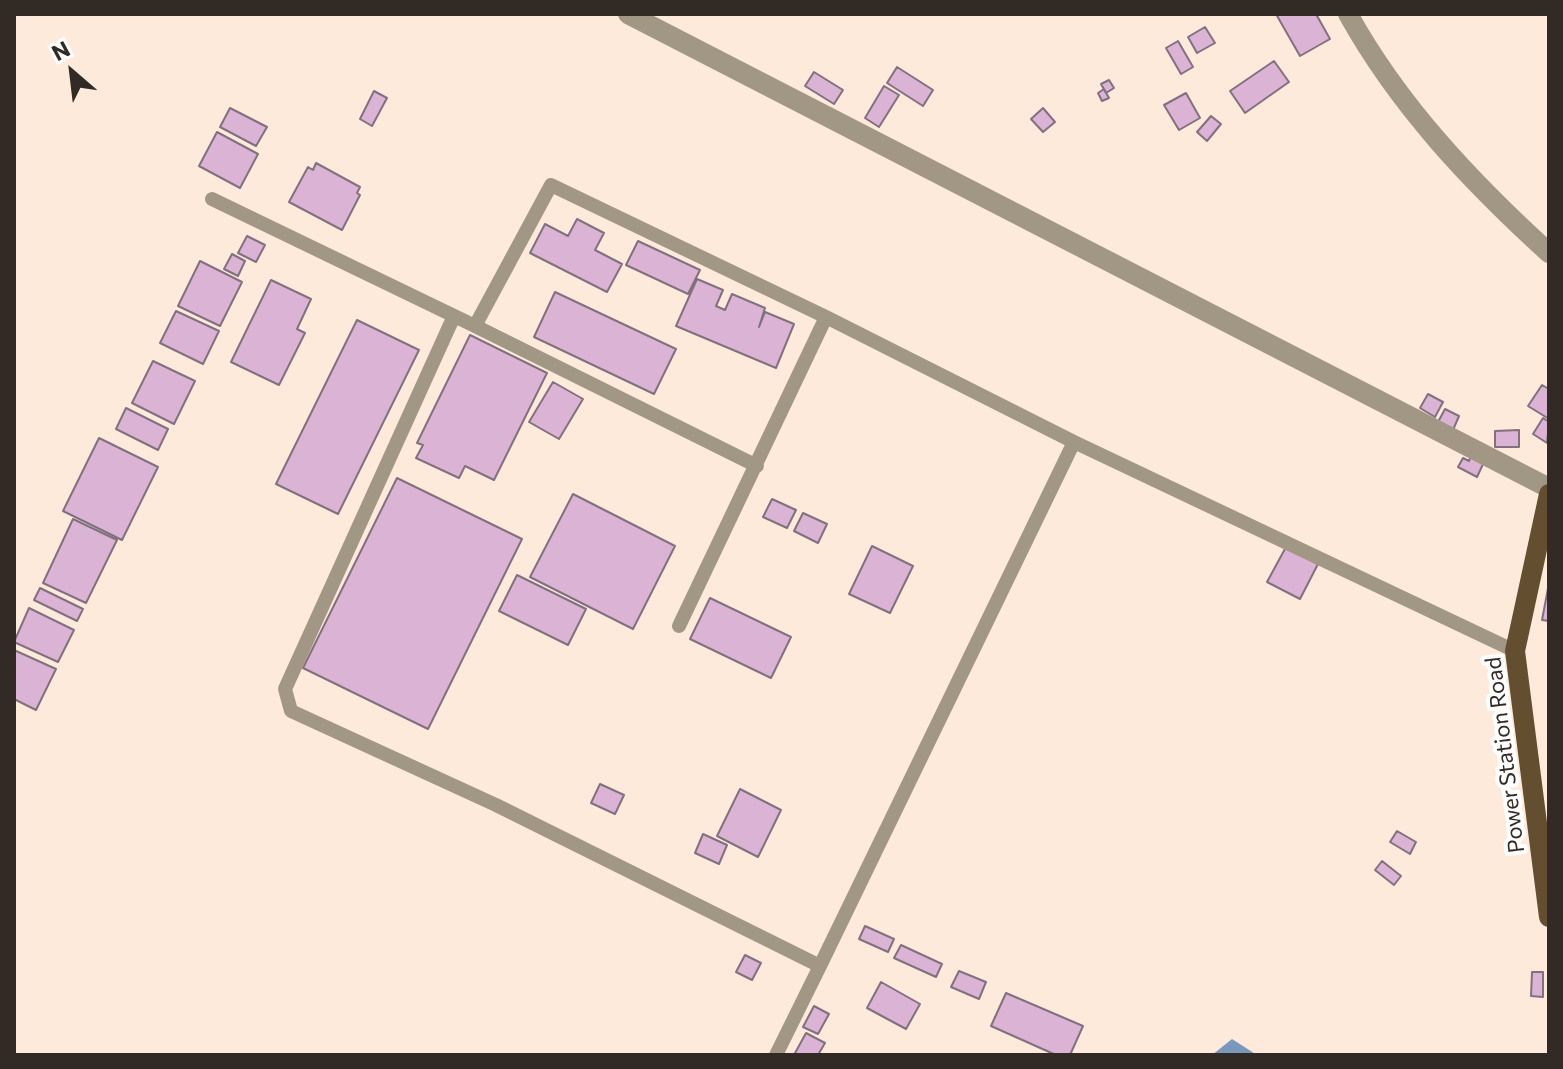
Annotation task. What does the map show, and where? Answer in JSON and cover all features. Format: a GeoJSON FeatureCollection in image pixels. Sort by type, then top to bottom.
{"type":"FeatureCollection","features":[{"type":"Feature","properties":{"kind":"main road","name":"Power Station Road"},"geometry":{"type":"LineString","coordinates":[[1549,491],[1515,651],[1549,917]]}},
{"type":"Feature","properties":{"kind":"street"},"geometry":{"type":"LineString","coordinates":[[628,14],[1549,491]]}},
{"type":"Feature","properties":{"kind":"street"},"geometry":{"type":"LineString","coordinates":[[1348,14],[1371,56],[1423,124],[1494,203],[1549,253]]}},
{"type":"Feature","properties":{"kind":"lane"},"geometry":{"type":"LineString","coordinates":[[475,326],[551,185],[826,317],[1074,442],[1515,651]]}},
{"type":"Feature","properties":{"kind":"lane"},"geometry":{"type":"LineString","coordinates":[[212,199],[757,466]]}},
{"type":"Feature","properties":{"kind":"lane"},"geometry":{"type":"LineString","coordinates":[[454,316],[285,689],[291,711],[496,805],[820,966]]}},
{"type":"Feature","properties":{"kind":"lane"},"geometry":{"type":"LineString","coordinates":[[679,626],[826,317]]}},
{"type":"Feature","properties":{"kind":"lane"},"geometry":{"type":"LineString","coordinates":[[776,1055],[1074,442]]}},
{"type":"Feature","properties":{"kind":"water"},"geometry":{"type":"Polygon","coordinates":[[[1232,1039],[1257,1055],[1212,1055],[1232,1039]]]}},
{"type":"Feature","properties":{"kind":"building"},"geometry":{"type":"Polygon","coordinates":[[[1276,14],[1316,14],[1330,39],[1300,56],[1276,14]]]}},
{"type":"Feature","properties":{"kind":"building"},"geometry":{"type":"Polygon","coordinates":[[[1205,27],[1215,43],[1197,53],[1188,37],[1205,27]]]}},
{"type":"Feature","properties":{"kind":"building"},"geometry":{"type":"Polygon","coordinates":[[[1178,41],[1193,67],[1181,74],[1166,48],[1178,41]]]}},
{"type":"Feature","properties":{"kind":"building"},"geometry":{"type":"Polygon","coordinates":[[[1274,61],[1289,82],[1245,113],[1230,91],[1274,61]]]}},
{"type":"Feature","properties":{"kind":"building"},"geometry":{"type":"Polygon","coordinates":[[[897,67],[933,90],[923,106],[887,83],[897,67]]]}},
{"type":"Feature","properties":{"kind":"building"},"geometry":{"type":"Polygon","coordinates":[[[814,72],[843,90],[834,104],[805,86],[814,72]]]}},
{"type":"Feature","properties":{"kind":"building"},"geometry":{"type":"Polygon","coordinates":[[[1109,80],[1114,88],[1106,93],[1101,84],[1109,80]]]}},
{"type":"Feature","properties":{"kind":"building"},"geometry":{"type":"Polygon","coordinates":[[[884,86],[899,95],[879,127],[865,118],[884,86]]]}},
{"type":"Feature","properties":{"kind":"building"},"geometry":{"type":"Polygon","coordinates":[[[1104,89],[1109,98],[1102,101],[1098,93],[1104,89]]]}},
{"type":"Feature","properties":{"kind":"building"},"geometry":{"type":"Polygon","coordinates":[[[374,91],[387,98],[372,126],[360,119],[374,91]]]}},
{"type":"Feature","properties":{"kind":"building"},"geometry":{"type":"Polygon","coordinates":[[[1186,93],[1200,118],[1179,130],[1164,105],[1186,93]]]}},
{"type":"Feature","properties":{"kind":"building"},"geometry":{"type":"Polygon","coordinates":[[[230,108],[267,127],[256,146],[220,127],[230,108]]]}},
{"type":"Feature","properties":{"kind":"building"},"geometry":{"type":"Polygon","coordinates":[[[1043,108],[1055,122],[1043,132],[1031,119],[1043,108]]]}},
{"type":"Feature","properties":{"kind":"building"},"geometry":{"type":"Polygon","coordinates":[[[1211,116],[1221,124],[1207,141],[1197,132],[1211,116]]]}},
{"type":"Feature","properties":{"kind":"building"},"geometry":{"type":"Polygon","coordinates":[[[217,132],[258,154],[240,188],[199,166],[217,132]]]}},
{"type":"Feature","properties":{"kind":"building"},"geometry":{"type":"Polygon","coordinates":[[[316,163],[360,187],[357,193],[360,195],[342,230],[289,202],[308,167],[313,170],[316,163]]]}},
{"type":"Feature","properties":{"kind":"building"},"geometry":{"type":"Polygon","coordinates":[[[577,219],[604,233],[595,250],[622,264],[607,292],[530,253],[545,224],[568,236],[577,219]]]}},
{"type":"Feature","properties":{"kind":"building"},"geometry":{"type":"Polygon","coordinates":[[[247,236],[265,245],[256,262],[238,253],[247,236]]]}},
{"type":"Feature","properties":{"kind":"building"},"geometry":{"type":"Polygon","coordinates":[[[638,241],[700,270],[688,294],[626,265],[638,241]]]}},
{"type":"Feature","properties":{"kind":"building"},"geometry":{"type":"Polygon","coordinates":[[[232,254],[245,261],[238,276],[224,269],[232,254]]]}},
{"type":"Feature","properties":{"kind":"building"},"geometry":{"type":"Polygon","coordinates":[[[200,261],[242,282],[220,326],[178,306],[200,261]]]}},
{"type":"Feature","properties":{"kind":"building"},"geometry":{"type":"Polygon","coordinates":[[[697,279],[723,290],[716,306],[725,310],[732,294],[765,308],[759,327],[765,312],[794,324],[776,368],[676,326],[697,279]]]}},
{"type":"Feature","properties":{"kind":"building"},"geometry":{"type":"Polygon","coordinates":[[[271,280],[311,299],[297,329],[305,333],[279,385],[231,362],[271,280]]]}},
{"type":"Feature","properties":{"kind":"building"},"geometry":{"type":"Polygon","coordinates":[[[555,292],[676,349],[654,394],[534,337],[555,292]]]}},
{"type":"Feature","properties":{"kind":"building"},"geometry":{"type":"Polygon","coordinates":[[[176,311],[219,331],[203,364],[160,343],[176,311]]]}},
{"type":"Feature","properties":{"kind":"building"},"geometry":{"type":"Polygon","coordinates":[[[357,320],[419,350],[338,514],[276,484],[357,320]]]}},
{"type":"Feature","properties":{"kind":"building"},"geometry":{"type":"Polygon","coordinates":[[[470,335],[547,373],[494,480],[465,466],[459,478],[416,458],[423,445],[417,443],[470,335]]]}},
{"type":"Feature","properties":{"kind":"building"},"geometry":{"type":"Polygon","coordinates":[[[153,361],[195,381],[174,424],[132,403],[153,361]]]}},
{"type":"Feature","properties":{"kind":"building"},"geometry":{"type":"Polygon","coordinates":[[[553,382],[583,399],[559,439],[529,422],[553,382]]]}},
{"type":"Feature","properties":{"kind":"building"},"geometry":{"type":"Polygon","coordinates":[[[1542,385],[1549,389],[1549,419],[1528,406],[1542,385]]]}},
{"type":"Feature","properties":{"kind":"building"},"geometry":{"type":"Polygon","coordinates":[[[1428,394],[1443,402],[1435,417],[1420,408],[1428,394]]]}},
{"type":"Feature","properties":{"kind":"building"},"geometry":{"type":"Polygon","coordinates":[[[126,408],[168,429],[158,450],[116,429],[126,408]]]}},
{"type":"Feature","properties":{"kind":"building"},"geometry":{"type":"Polygon","coordinates":[[[1445,409],[1459,416],[1453,430],[1438,422],[1445,409]]]}},
{"type":"Feature","properties":{"kind":"building"},"geometry":{"type":"Polygon","coordinates":[[[1543,418],[1549,422],[1547,443],[1533,434],[1543,418]]]}},
{"type":"Feature","properties":{"kind":"building"},"geometry":{"type":"Polygon","coordinates":[[[1519,430],[1519,447],[1495,447],[1495,431],[1519,430]]]}},
{"type":"Feature","properties":{"kind":"building"},"geometry":{"type":"Polygon","coordinates":[[[99,438],[158,467],[122,540],[63,511],[99,438]]]}},
{"type":"Feature","properties":{"kind":"building"},"geometry":{"type":"Polygon","coordinates":[[[1471,456],[1484,462],[1477,477],[1458,467],[1463,458],[1469,461],[1471,456]]]}},
{"type":"Feature","properties":{"kind":"building"},"geometry":{"type":"Polygon","coordinates":[[[397,478],[522,539],[428,729],[303,668],[397,478]]]}},
{"type":"Feature","properties":{"kind":"building"},"geometry":{"type":"Polygon","coordinates":[[[573,494],[675,546],[633,629],[530,577],[573,494]]]}},
{"type":"Feature","properties":{"kind":"building"},"geometry":{"type":"Polygon","coordinates":[[[772,499],[796,510],[787,528],[763,517],[772,499]]]}},
{"type":"Feature","properties":{"kind":"building"},"geometry":{"type":"Polygon","coordinates":[[[803,513],[827,524],[818,543],[794,531],[803,513]]]}},
{"type":"Feature","properties":{"kind":"building"},"geometry":{"type":"Polygon","coordinates":[[[73,519],[117,540],[86,603],[43,583],[73,519]]]}},
{"type":"Feature","properties":{"kind":"building"},"geometry":{"type":"Polygon","coordinates":[[[872,546],[913,566],[890,613],[849,594],[872,546]]]}},
{"type":"Feature","properties":{"kind":"building"},"geometry":{"type":"Polygon","coordinates":[[[1286,547],[1318,564],[1300,599],[1267,582],[1286,547]]]}},
{"type":"Feature","properties":{"kind":"building"},"geometry":{"type":"Polygon","coordinates":[[[517,575],[586,609],[568,645],[499,611],[517,575]]]}},
{"type":"Feature","properties":{"kind":"building"},"geometry":{"type":"Polygon","coordinates":[[[1549,583],[1549,621],[1542,620],[1549,583]]]}},
{"type":"Feature","properties":{"kind":"building"},"geometry":{"type":"Polygon","coordinates":[[[40,588],[83,609],[77,621],[34,600],[40,588]]]}},
{"type":"Feature","properties":{"kind":"building"},"geometry":{"type":"Polygon","coordinates":[[[710,598],[791,637],[771,678],[690,639],[710,598]]]}},
{"type":"Feature","properties":{"kind":"building"},"geometry":{"type":"Polygon","coordinates":[[[29,608],[74,630],[58,662],[14,642],[29,608]]]}},
{"type":"Feature","properties":{"kind":"building"},"geometry":{"type":"Polygon","coordinates":[[[14,650],[56,669],[36,710],[14,699],[14,650]]]}},
{"type":"Feature","properties":{"kind":"building"},"geometry":{"type":"Polygon","coordinates":[[[600,784],[624,795],[615,814],[591,803],[600,784]]]}},
{"type":"Feature","properties":{"kind":"building"},"geometry":{"type":"Polygon","coordinates":[[[740,789],[781,810],[758,857],[717,836],[740,789]]]}},
{"type":"Feature","properties":{"kind":"building"},"geometry":{"type":"Polygon","coordinates":[[[1397,831],[1416,842],[1410,854],[1390,842],[1397,831]]]}},
{"type":"Feature","properties":{"kind":"building"},"geometry":{"type":"Polygon","coordinates":[[[703,834],[727,845],[719,864],[695,853],[703,834]]]}},
{"type":"Feature","properties":{"kind":"building"},"geometry":{"type":"Polygon","coordinates":[[[1382,861],[1401,876],[1394,885],[1375,870],[1382,861]]]}},
{"type":"Feature","properties":{"kind":"building"},"geometry":{"type":"Polygon","coordinates":[[[865,926],[894,939],[888,952],[859,939],[865,926]]]}},
{"type":"Feature","properties":{"kind":"building"},"geometry":{"type":"Polygon","coordinates":[[[901,945],[942,964],[936,977],[894,958],[901,945]]]}},
{"type":"Feature","properties":{"kind":"building"},"geometry":{"type":"Polygon","coordinates":[[[745,955],[761,963],[752,980],[736,972],[745,955]]]}},
{"type":"Feature","properties":{"kind":"building"},"geometry":{"type":"Polygon","coordinates":[[[959,971],[986,982],[979,999],[951,987],[959,971]]]}},
{"type":"Feature","properties":{"kind":"building"},"geometry":{"type":"Polygon","coordinates":[[[1532,972],[1543,972],[1543,997],[1531,996],[1532,972]]]}},
{"type":"Feature","properties":{"kind":"building"},"geometry":{"type":"Polygon","coordinates":[[[881,982],[920,1004],[906,1029],[867,1008],[881,982]]]}},
{"type":"Feature","properties":{"kind":"building"},"geometry":{"type":"Polygon","coordinates":[[[1006,993],[1083,1026],[1070,1055],[1056,1055],[991,1026],[1006,993]]]}},
{"type":"Feature","properties":{"kind":"building"},"geometry":{"type":"Polygon","coordinates":[[[814,1006],[829,1014],[818,1034],[803,1027],[814,1006]]]}},
{"type":"Feature","properties":{"kind":"building"},"geometry":{"type":"Polygon","coordinates":[[[806,1033],[825,1043],[818,1055],[794,1055],[806,1033]]]}}]}
